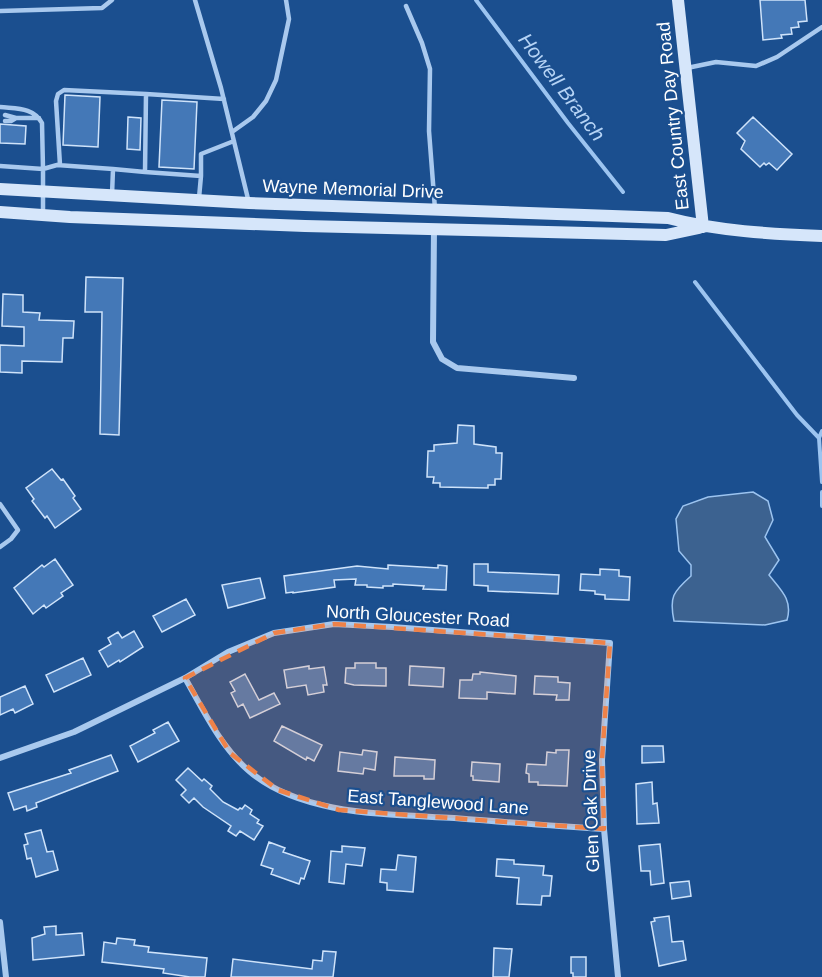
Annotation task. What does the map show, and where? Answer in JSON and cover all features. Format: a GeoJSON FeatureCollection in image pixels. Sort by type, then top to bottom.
{"type":"FeatureCollection","features":[{"type":"Feature","properties":{"kind":"main road","name":"East Country Day Road"},"geometry":{"type":"LineString","coordinates":[[678,0],[703,227]]}},
{"type":"Feature","properties":{"kind":"main road","name":"Wayne Memorial Drive"},"geometry":{"type":"LineString","coordinates":[[0,189],[249,203],[668,218],[703,227],[822,236]]}},
{"type":"Feature","properties":{"kind":"main road","name":"Wayne Memorial Drive"},"geometry":{"type":"LineString","coordinates":[[0,212],[305,226],[666,235],[703,227]]}},
{"type":"Feature","properties":{"kind":"street"},"geometry":{"type":"LineString","coordinates":[[434,228],[433,342],[442,358],[457,368],[574,378]]}},
{"type":"Feature","properties":{"kind":"street","name":"North Gloucester Road"},"geometry":{"type":"LineString","coordinates":[[0,758],[74,732],[185,678],[228,652],[274,633],[334,624],[610,643]]}},
{"type":"Feature","properties":{"kind":"street","name":"Glen Oak Drive"},"geometry":{"type":"LineString","coordinates":[[610,643],[602,760],[603,829],[618,977]]}},
{"type":"Feature","properties":{"kind":"street","name":"East Tanglewood Lane"},"geometry":{"type":"LineString","coordinates":[[185,678],[230,753],[250,772],[278,790],[339,810],[603,829]]}},
{"type":"Feature","properties":{"kind":"street"},"geometry":{"type":"LineString","coordinates":[[0,922],[6,977]]}},
{"type":"Feature","properties":{"kind":"lane"},"geometry":{"type":"LineString","coordinates":[[0,11],[102,8],[112,0]]}},
{"type":"Feature","properties":{"kind":"lane"},"geometry":{"type":"LineString","coordinates":[[195,0],[224,99],[249,203]]}},
{"type":"Feature","properties":{"kind":"lane"},"geometry":{"type":"LineString","coordinates":[[232,132],[254,117],[266,101],[276,80],[289,19],[286,0]]}},
{"type":"Feature","properties":{"kind":"lane"},"geometry":{"type":"LineString","coordinates":[[406,6],[430,69],[429,131],[435,210]]}},
{"type":"Feature","properties":{"kind":"lane"},"geometry":{"type":"LineString","coordinates":[[687,68],[716,63],[756,66],[777,57],[822,27]]}},
{"type":"Feature","properties":{"kind":"lane"},"geometry":{"type":"LineString","coordinates":[[60,165],[56,101],[58,94],[64,90],[224,99]]}},
{"type":"Feature","properties":{"kind":"lane"},"geometry":{"type":"LineString","coordinates":[[145,172],[146,94]]}},
{"type":"Feature","properties":{"kind":"lane"},"geometry":{"type":"LineString","coordinates":[[0,107],[21,109],[36,114],[42,123],[43,215]]}},
{"type":"Feature","properties":{"kind":"lane"},"geometry":{"type":"LineString","coordinates":[[5,118],[11,121],[16,118],[39,118]]}},
{"type":"Feature","properties":{"kind":"lane"},"geometry":{"type":"LineString","coordinates":[[198,200],[201,154],[234,141]]}},
{"type":"Feature","properties":{"kind":"lane"},"geometry":{"type":"LineString","coordinates":[[0,166],[43,169],[60,165],[201,176]]}},
{"type":"Feature","properties":{"kind":"lane"},"geometry":{"type":"LineString","coordinates":[[112,195],[113,169]]}},
{"type":"Feature","properties":{"kind":"lane"},"geometry":{"type":"LineString","coordinates":[[0,504],[18,530],[0,547]]}},
{"type":"Feature","properties":{"kind":"highlighted area"},"geometry":{"type":"Polygon","coordinates":[[[334,624],[610,643],[602,760],[604,829],[339,810],[278,790],[230,753],[185,678],[274,633],[334,624]]]}},
{"type":"Feature","properties":{"kind":"water"},"geometry":{"type":"Polygon","coordinates":[[[753,492],[768,501],[773,520],[765,537],[779,560],[769,575],[787,601],[787,620],[765,625],[674,621],[672,600],[676,591],[691,576],[691,565],[679,551],[676,519],[683,506],[708,497],[753,492]]]}},
{"type":"Feature","properties":{"kind":"building"},"geometry":{"type":"Polygon","coordinates":[[[760,0],[805,0],[807,21],[798,22],[799,27],[791,28],[792,34],[781,35],[782,38],[763,40],[760,0]]]}},
{"type":"Feature","properties":{"kind":"building"},"geometry":{"type":"Polygon","coordinates":[[[65,95],[100,97],[98,147],[63,145],[65,95]]]}},
{"type":"Feature","properties":{"kind":"building"},"geometry":{"type":"Polygon","coordinates":[[[162,100],[197,102],[194,169],[159,167],[162,100]]]}},
{"type":"Feature","properties":{"kind":"building"},"geometry":{"type":"Polygon","coordinates":[[[128,117],[141,118],[140,150],[127,149],[128,117]]]}},
{"type":"Feature","properties":{"kind":"building"},"geometry":{"type":"Polygon","coordinates":[[[753,117],[792,154],[777,170],[769,163],[766,165],[764,163],[760,167],[741,149],[745,141],[737,133],[753,117]]]}},
{"type":"Feature","properties":{"kind":"building"},"geometry":{"type":"Polygon","coordinates":[[[0,124],[26,126],[25,144],[0,143],[0,124]]]}},
{"type":"Feature","properties":{"kind":"building"},"geometry":{"type":"Polygon","coordinates":[[[86,277],[123,278],[119,435],[100,434],[102,312],[85,312],[86,277]]]}},
{"type":"Feature","properties":{"kind":"building"},"geometry":{"type":"Polygon","coordinates":[[[3,294],[23,295],[23,312],[40,313],[39,320],[74,321],[73,338],[63,338],[62,362],[22,361],[22,373],[0,372],[0,345],[24,346],[24,327],[2,326],[3,294]]]}},
{"type":"Feature","properties":{"kind":"building"},"geometry":{"type":"Polygon","coordinates":[[[458,425],[474,426],[474,444],[496,447],[496,453],[502,453],[501,479],[495,479],[495,485],[488,485],[488,488],[440,487],[440,483],[433,483],[434,477],[427,477],[428,451],[434,451],[434,445],[457,443],[458,425]]]}},
{"type":"Feature","properties":{"kind":"building"},"geometry":{"type":"Polygon","coordinates":[[[52,469],[61,480],[63,479],[81,509],[55,528],[32,501],[34,499],[26,488],[52,469]]]}},
{"type":"Feature","properties":{"kind":"building"},"geometry":{"type":"Polygon","coordinates":[[[55,559],[73,585],[61,593],[63,596],[46,608],[44,605],[33,614],[14,588],[42,565],[44,567],[55,559]]]}},
{"type":"Feature","properties":{"kind":"building"},"geometry":{"type":"Polygon","coordinates":[[[474,564],[488,564],[488,572],[559,575],[558,594],[488,591],[488,586],[474,585],[474,564]]]}},
{"type":"Feature","properties":{"kind":"building"},"geometry":{"type":"Polygon","coordinates":[[[388,565],[438,568],[438,565],[447,566],[446,590],[393,584],[393,586],[383,586],[383,588],[367,587],[367,585],[355,585],[356,579],[334,580],[335,587],[286,593],[284,576],[357,566],[388,569],[388,565]]]}},
{"type":"Feature","properties":{"kind":"building"},"geometry":{"type":"Polygon","coordinates":[[[600,569],[619,570],[619,576],[630,577],[629,600],[605,599],[605,595],[595,594],[595,591],[580,590],[581,574],[600,575],[600,569]]]}},
{"type":"Feature","properties":{"kind":"building"},"geometry":{"type":"Polygon","coordinates":[[[260,578],[265,598],[228,608],[222,585],[260,578]]]}},
{"type":"Feature","properties":{"kind":"building"},"geometry":{"type":"Polygon","coordinates":[[[186,599],[195,615],[162,632],[153,616],[186,599]]]}},
{"type":"Feature","properties":{"kind":"building"},"geometry":{"type":"Polygon","coordinates":[[[134,631],[143,647],[108,667],[99,651],[111,644],[108,638],[118,632],[122,638],[134,631]]]}},
{"type":"Feature","properties":{"kind":"building"},"geometry":{"type":"Polygon","coordinates":[[[83,658],[91,675],[54,692],[46,675],[83,658]]]}},
{"type":"Feature","properties":{"kind":"building"},"geometry":{"type":"Polygon","coordinates":[[[355,663],[376,663],[376,668],[386,668],[386,686],[345,683],[346,668],[355,668],[355,663]]]}},
{"type":"Feature","properties":{"kind":"building"},"geometry":{"type":"Polygon","coordinates":[[[309,666],[309,669],[324,667],[327,685],[323,685],[324,692],[308,695],[306,685],[287,688],[284,670],[309,666]]]}},
{"type":"Feature","properties":{"kind":"building"},"geometry":{"type":"Polygon","coordinates":[[[410,666],[444,668],[443,687],[409,685],[410,666]]]}},
{"type":"Feature","properties":{"kind":"building"},"geometry":{"type":"Polygon","coordinates":[[[480,672],[516,676],[515,694],[487,692],[487,699],[459,698],[460,680],[472,680],[473,674],[480,674],[480,672]]]}},
{"type":"Feature","properties":{"kind":"building"},"geometry":{"type":"Polygon","coordinates":[[[245,674],[259,700],[274,693],[280,704],[250,718],[243,704],[238,707],[231,693],[235,691],[230,682],[245,674]]]}},
{"type":"Feature","properties":{"kind":"building"},"geometry":{"type":"Polygon","coordinates":[[[535,676],[558,677],[558,682],[570,683],[569,700],[556,700],[557,695],[534,694],[535,676]]]}},
{"type":"Feature","properties":{"kind":"building"},"geometry":{"type":"Polygon","coordinates":[[[25,686],[33,704],[15,713],[13,709],[0,715],[0,697],[25,686]]]}},
{"type":"Feature","properties":{"kind":"building"},"geometry":{"type":"Polygon","coordinates":[[[168,722],[179,741],[138,762],[130,746],[155,733],[153,730],[168,722]]]}},
{"type":"Feature","properties":{"kind":"building"},"geometry":{"type":"Polygon","coordinates":[[[282,726],[322,745],[314,761],[307,757],[306,760],[274,741],[282,726]]]}},
{"type":"Feature","properties":{"kind":"building"},"geometry":{"type":"Polygon","coordinates":[[[642,746],[663,746],[664,762],[642,763],[642,746]]]}},
{"type":"Feature","properties":{"kind":"building"},"geometry":{"type":"Polygon","coordinates":[[[363,750],[377,752],[375,770],[364,768],[363,774],[338,771],[340,752],[362,755],[363,750]]]}},
{"type":"Feature","properties":{"kind":"building"},"geometry":{"type":"Polygon","coordinates":[[[556,750],[569,750],[567,786],[538,785],[538,782],[529,782],[529,774],[526,773],[527,764],[546,765],[547,752],[556,753],[556,750]]]}},
{"type":"Feature","properties":{"kind":"building"},"geometry":{"type":"Polygon","coordinates":[[[111,755],[118,771],[36,803],[37,807],[27,811],[26,806],[14,810],[8,793],[71,773],[69,770],[111,755]]]}},
{"type":"Feature","properties":{"kind":"building"},"geometry":{"type":"Polygon","coordinates":[[[395,757],[435,760],[434,779],[424,779],[424,776],[394,776],[395,757]]]}},
{"type":"Feature","properties":{"kind":"building"},"geometry":{"type":"Polygon","coordinates":[[[472,762],[500,764],[499,782],[473,780],[472,762]]]}},
{"type":"Feature","properties":{"kind":"building"},"geometry":{"type":"Polygon","coordinates":[[[188,768],[202,781],[204,779],[212,786],[210,789],[223,802],[238,810],[245,805],[252,810],[250,814],[259,820],[257,823],[263,826],[254,840],[240,831],[236,836],[228,831],[231,826],[194,798],[189,803],[181,795],[186,790],[176,780],[188,768]]]}},
{"type":"Feature","properties":{"kind":"building"},"geometry":{"type":"Polygon","coordinates":[[[652,782],[653,804],[657,803],[659,823],[637,824],[636,784],[652,782]]]}},
{"type":"Feature","properties":{"kind":"building"},"geometry":{"type":"Polygon","coordinates":[[[41,830],[47,852],[53,851],[58,870],[36,877],[31,858],[27,859],[24,845],[28,844],[25,834],[41,830]]]}},
{"type":"Feature","properties":{"kind":"building"},"geometry":{"type":"Polygon","coordinates":[[[269,842],[285,848],[283,852],[310,861],[304,879],[301,878],[299,884],[271,874],[273,869],[261,865],[269,842]]]}},
{"type":"Feature","properties":{"kind":"building"},"geometry":{"type":"Polygon","coordinates":[[[660,844],[664,883],[651,885],[650,871],[641,871],[639,846],[660,844]]]}},
{"type":"Feature","properties":{"kind":"building"},"geometry":{"type":"Polygon","coordinates":[[[342,846],[365,848],[362,866],[346,864],[344,884],[329,882],[331,851],[342,852],[342,846]]]}},
{"type":"Feature","properties":{"kind":"building"},"geometry":{"type":"Polygon","coordinates":[[[398,855],[416,857],[413,892],[387,890],[387,883],[380,882],[381,869],[396,870],[398,855]]]}},
{"type":"Feature","properties":{"kind":"building"},"geometry":{"type":"Polygon","coordinates":[[[497,859],[514,860],[514,864],[544,866],[543,875],[552,876],[550,896],[542,896],[541,905],[517,904],[519,878],[496,876],[497,859]]]}},
{"type":"Feature","properties":{"kind":"building"},"geometry":{"type":"Polygon","coordinates":[[[689,881],[691,896],[672,899],[670,883],[689,881]]]}},
{"type":"Feature","properties":{"kind":"building"},"geometry":{"type":"Polygon","coordinates":[[[669,916],[672,942],[683,941],[686,960],[659,966],[651,922],[655,921],[654,918],[669,916]]]}},
{"type":"Feature","properties":{"kind":"building"},"geometry":{"type":"Polygon","coordinates":[[[56,926],[56,935],[82,933],[84,955],[33,960],[32,938],[45,934],[44,927],[56,926]]]}},
{"type":"Feature","properties":{"kind":"building"},"geometry":{"type":"Polygon","coordinates":[[[117,938],[135,940],[134,945],[149,947],[148,952],[207,958],[205,977],[190,977],[163,973],[164,969],[102,962],[104,942],[116,944],[117,938]]]}},
{"type":"Feature","properties":{"kind":"building"},"geometry":{"type":"Polygon","coordinates":[[[494,948],[512,949],[509,977],[493,977],[494,948]]]}},
{"type":"Feature","properties":{"kind":"building"},"geometry":{"type":"Polygon","coordinates":[[[323,951],[336,952],[333,977],[231,977],[233,959],[312,969],[313,960],[322,961],[323,951]]]}},
{"type":"Feature","properties":{"kind":"building"},"geometry":{"type":"Polygon","coordinates":[[[571,957],[586,957],[586,977],[573,977],[571,957]]]}},
{"type":"Feature","properties":{"kind":"waterway","name":"Howell Branch"},"geometry":{"type":"LineString","coordinates":[[476,0],[623,192]]}},
{"type":"Feature","properties":{"kind":"waterway","name":"Howell Branch"},"geometry":{"type":"LineString","coordinates":[[695,282],[797,415],[819,438]]}},
{"type":"Feature","properties":{"kind":"waterway"},"geometry":{"type":"LineString","coordinates":[[822,431],[819,438],[822,482]]}},
{"type":"Feature","properties":{"kind":"waterway"},"geometry":{"type":"LineString","coordinates":[[822,492],[822,506]]}}]}
